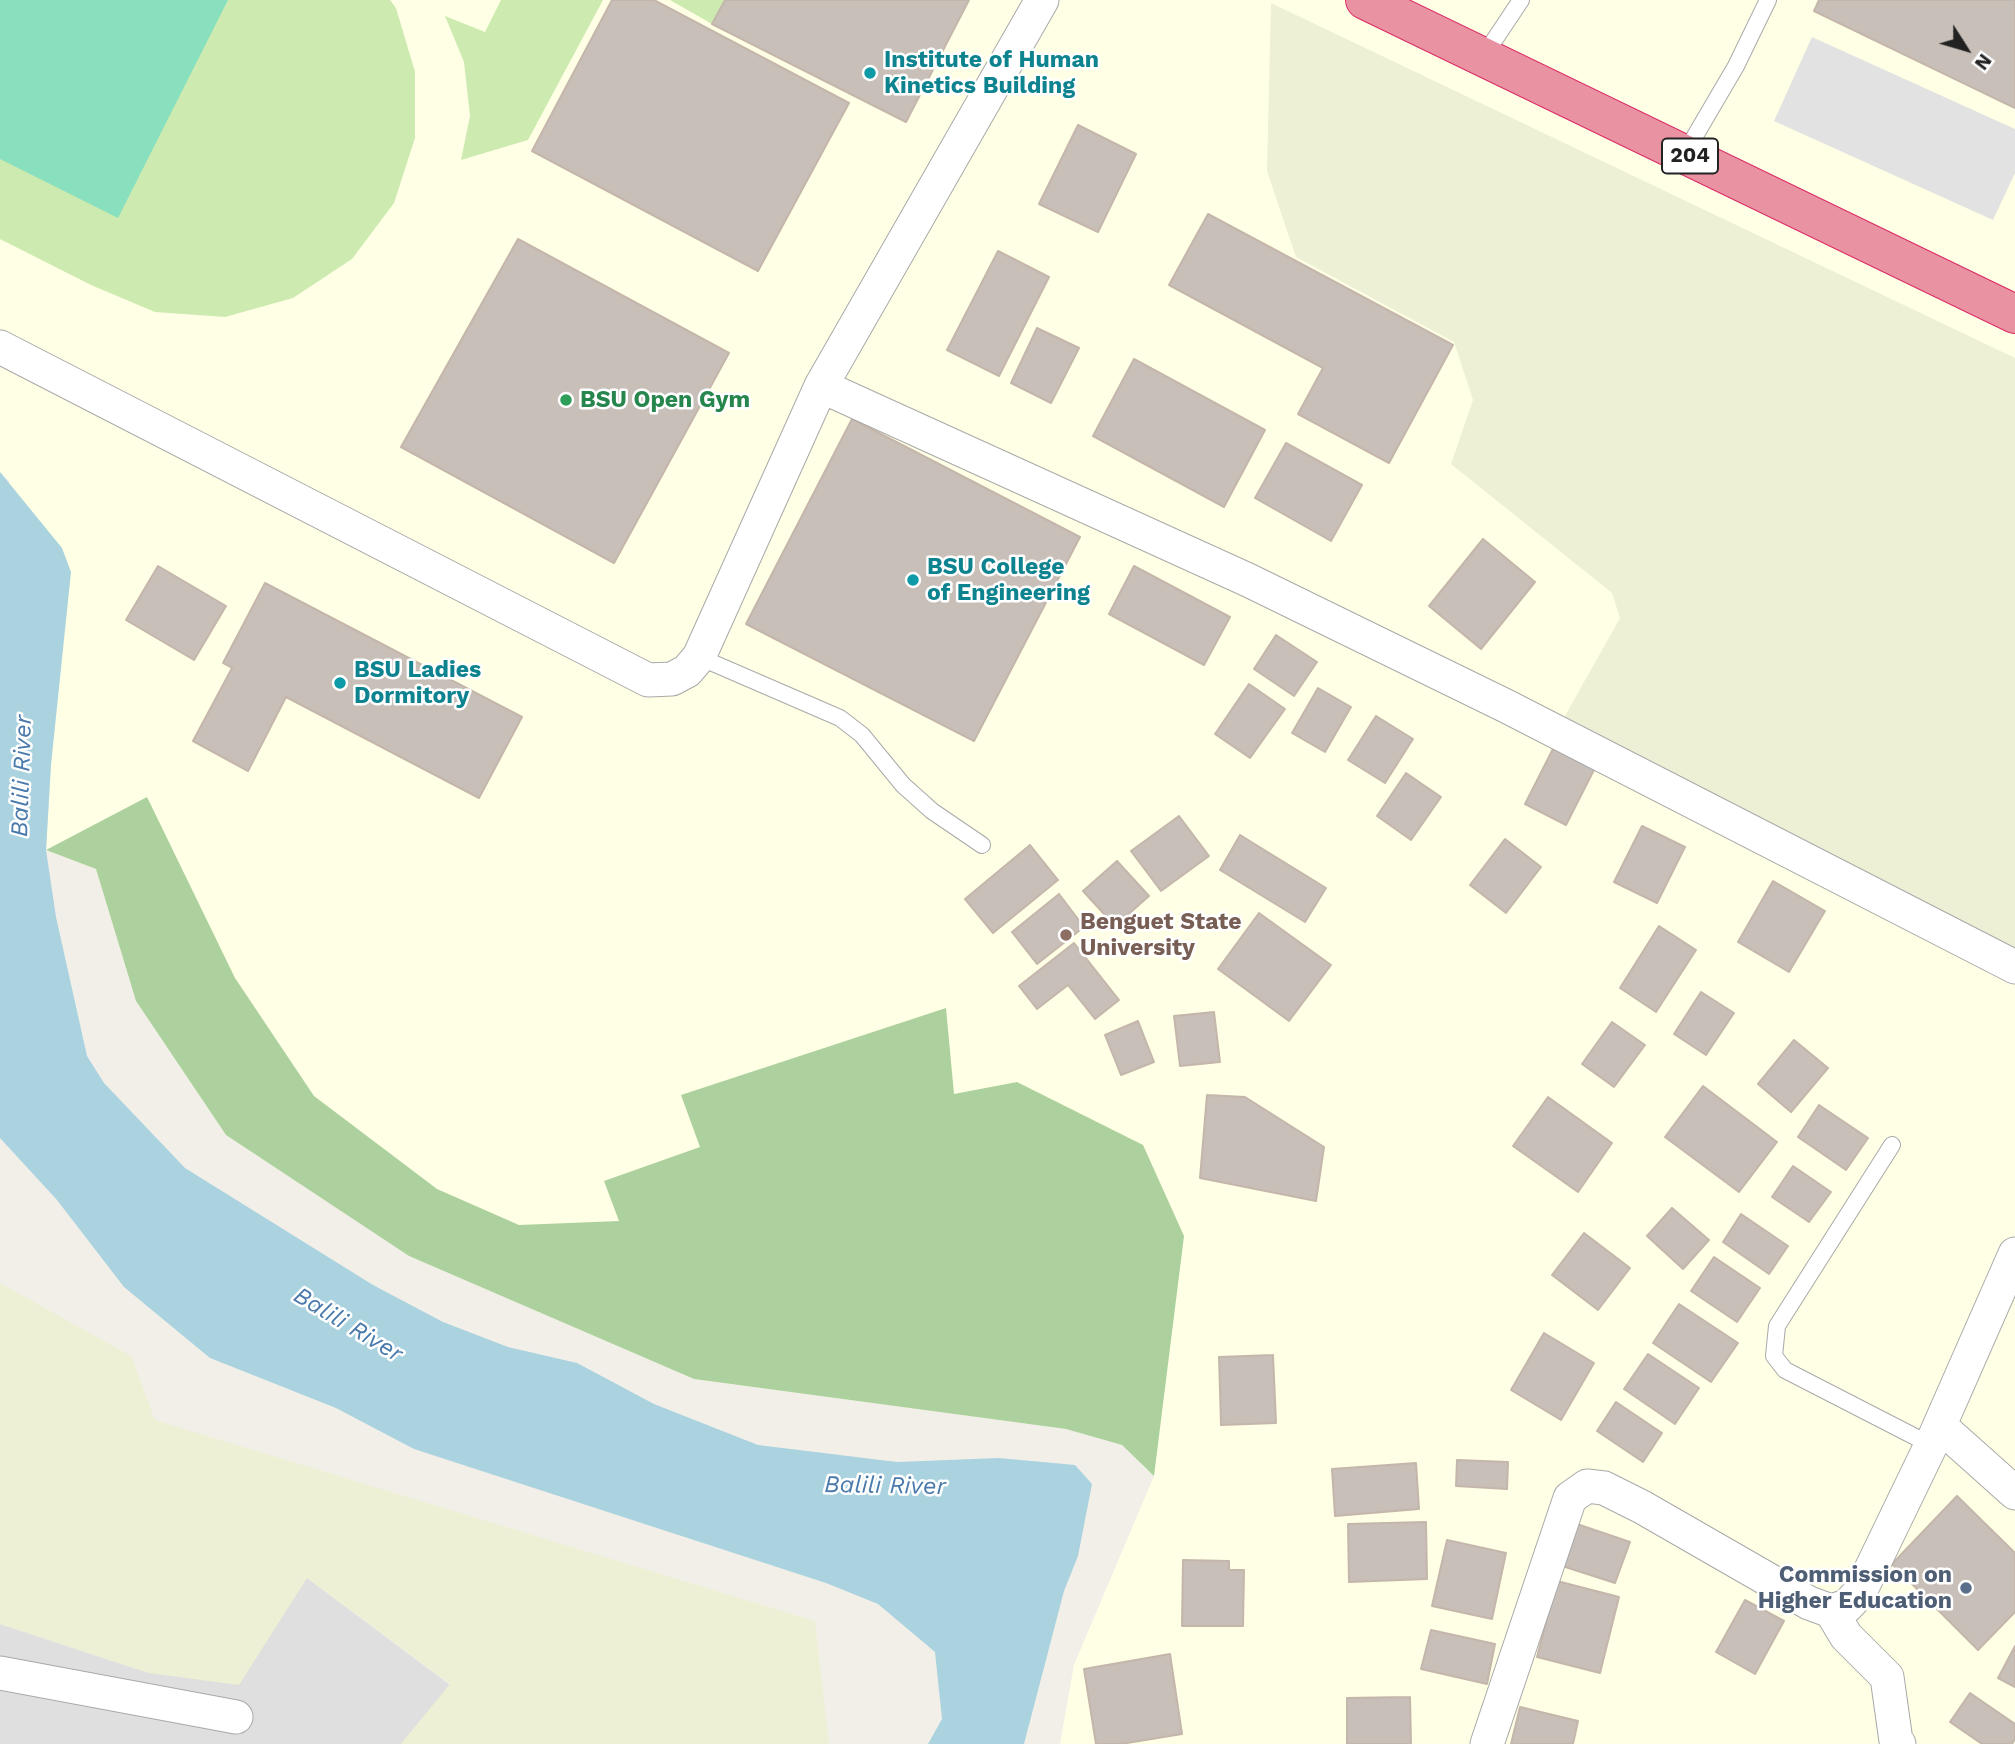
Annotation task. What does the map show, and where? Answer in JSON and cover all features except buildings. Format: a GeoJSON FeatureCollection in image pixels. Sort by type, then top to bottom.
{"type":"FeatureCollection","features":[{"type":"Feature","properties":{"kind":"highway","name":"204"},"geometry":{"type":"LineString","coordinates":[[1365,0],[2015,314]]}},
{"type":"Feature","properties":{"kind":"street"},"geometry":{"type":"LineString","coordinates":[[0,347],[648,680],[672,679],[687,671],[699,657],[821,386],[1042,0]]}},
{"type":"Feature","properties":{"kind":"street"},"geometry":{"type":"LineString","coordinates":[[821,386],[1273,592],[1506,706],[2015,967]]}},
{"type":"Feature","properties":{"kind":"street"},"geometry":{"type":"LineString","coordinates":[[1487,1744],[1570,1498],[1587,1486],[1604,1488],[1642,1507],[1809,1603],[1831,1611],[1847,1606],[1860,1592],[2010,1275]]}},
{"type":"Feature","properties":{"kind":"street"},"geometry":{"type":"LineString","coordinates":[[1936,1435],[2015,1493]]}},
{"type":"Feature","properties":{"kind":"street"},"geometry":{"type":"LineString","coordinates":[[1831,1611],[1846,1636],[1887,1677],[1896,1741],[1899,1744]]}},
{"type":"Feature","properties":{"kind":"street"},"geometry":{"type":"LineString","coordinates":[[0,1673],[236,1717]]}},
{"type":"Feature","properties":{"kind":"lane"},"geometry":{"type":"LineString","coordinates":[[1483,57],[1521,0]]}},
{"type":"Feature","properties":{"kind":"lane"},"geometry":{"type":"LineString","coordinates":[[1685,153],[1735,66],[1768,0]]}},
{"type":"Feature","properties":{"kind":"lane"},"geometry":{"type":"LineString","coordinates":[[699,657],[840,718],[862,736],[903,785],[932,811],[982,845]]}},
{"type":"Feature","properties":{"kind":"lane"},"geometry":{"type":"LineString","coordinates":[[1892,1145],[1777,1326],[1773,1341],[1774,1356],[1785,1370],[1936,1435]]}},
{"type":"Feature","properties":{"kind":"shaded area","name":"Benguet State University"},"geometry":{"type":"Polygon","coordinates":[[[0,0],[2015,0],[2015,1744],[1060,1744],[1074,1665],[1154,1476],[1122,1445],[1066,1429],[694,1379],[409,1256],[226,1135],[136,1001],[96,869],[46,850],[51,765],[9,481],[0,472],[0,0]]]}},
{"type":"Feature","properties":{"kind":"shaded area"},"geometry":{"type":"Polygon","coordinates":[[[1271,3],[2015,358],[2015,947],[1557,730],[1620,618],[1612,593],[1451,464],[1473,400],[1454,342],[1296,257],[1267,171],[1271,3]]]}},
{"type":"Feature","properties":{"kind":"shaded area"},"geometry":{"type":"Polygon","coordinates":[[[1812,37],[2015,129],[2015,173],[1993,220],[1774,121],[1812,37]]]}},
{"type":"Feature","properties":{"kind":"shaded area"},"geometry":{"type":"Polygon","coordinates":[[[0,1283],[131,1356],[155,1420],[815,1621],[829,1744],[401,1744],[450,1684],[307,1578],[239,1685],[149,1673],[0,1624],[0,1283]]]}},
{"type":"Feature","properties":{"kind":"shaded area"},"geometry":{"type":"Polygon","coordinates":[[[307,1578],[450,1685],[401,1744],[0,1744],[0,1624],[149,1673],[307,1578]]]}},
{"type":"Feature","properties":{"kind":"green space"},"geometry":{"type":"Polygon","coordinates":[[[0,0],[390,0],[396,8],[415,72],[415,138],[394,203],[352,259],[293,298],[225,317],[155,312],[91,285],[0,239],[0,0]]]}},
{"type":"Feature","properties":{"kind":"green space"},"geometry":{"type":"Polygon","coordinates":[[[0,0],[228,0],[118,218],[0,159],[0,0]]]}},
{"type":"Feature","properties":{"kind":"green space"},"geometry":{"type":"Polygon","coordinates":[[[501,0],[603,0],[528,140],[461,160],[470,116],[464,62],[445,16],[485,32],[501,0]]]}},
{"type":"Feature","properties":{"kind":"green space"},"geometry":{"type":"Polygon","coordinates":[[[670,0],[725,0],[712,24],[670,0]]]}},
{"type":"Feature","properties":{"kind":"green space"},"geometry":{"type":"Polygon","coordinates":[[[147,797],[235,978],[314,1096],[437,1189],[519,1225],[619,1221],[604,1181],[700,1147],[681,1095],[946,1008],[954,1094],[1017,1082],[1143,1145],[1184,1236],[1154,1476],[1122,1445],[1066,1429],[694,1379],[409,1256],[226,1135],[136,1001],[96,869],[46,850],[147,797]]]}},
{"type":"Feature","properties":{"kind":"water","name":"Balili River"},"geometry":{"type":"Polygon","coordinates":[[[0,472],[62,548],[71,572],[51,765],[46,850],[56,917],[87,1056],[104,1083],[185,1168],[373,1285],[443,1322],[508,1347],[577,1363],[654,1404],[758,1445],[897,1462],[999,1458],[1075,1465],[1092,1484],[1078,1556],[1064,1591],[1024,1744],[928,1744],[942,1719],[935,1652],[878,1604],[826,1583],[414,1449],[336,1408],[210,1358],[124,1287],[57,1200],[0,1138],[0,472]]]}},
{"type":"Feature","properties":{"kind":"place","name":"Institute of Human Kinetics Building"},"geometry":{"type":"Point","coordinates":[870,73]}},
{"type":"Feature","properties":{"kind":"place","name":"BSU Open Gym"},"geometry":{"type":"Point","coordinates":[566,400]}},
{"type":"Feature","properties":{"kind":"place","name":"BSU College of Engineering"},"geometry":{"type":"Point","coordinates":[913,580]}},
{"type":"Feature","properties":{"kind":"place","name":"BSU Ladies Dormitory"},"geometry":{"type":"Point","coordinates":[340,683]}},
{"type":"Feature","properties":{"kind":"place","name":"Benguet State University"},"geometry":{"type":"Point","coordinates":[1066,935]}},
{"type":"Feature","properties":{"kind":"place","name":"Commission on Higher Education"},"geometry":{"type":"Point","coordinates":[1966,1588]}}]}
